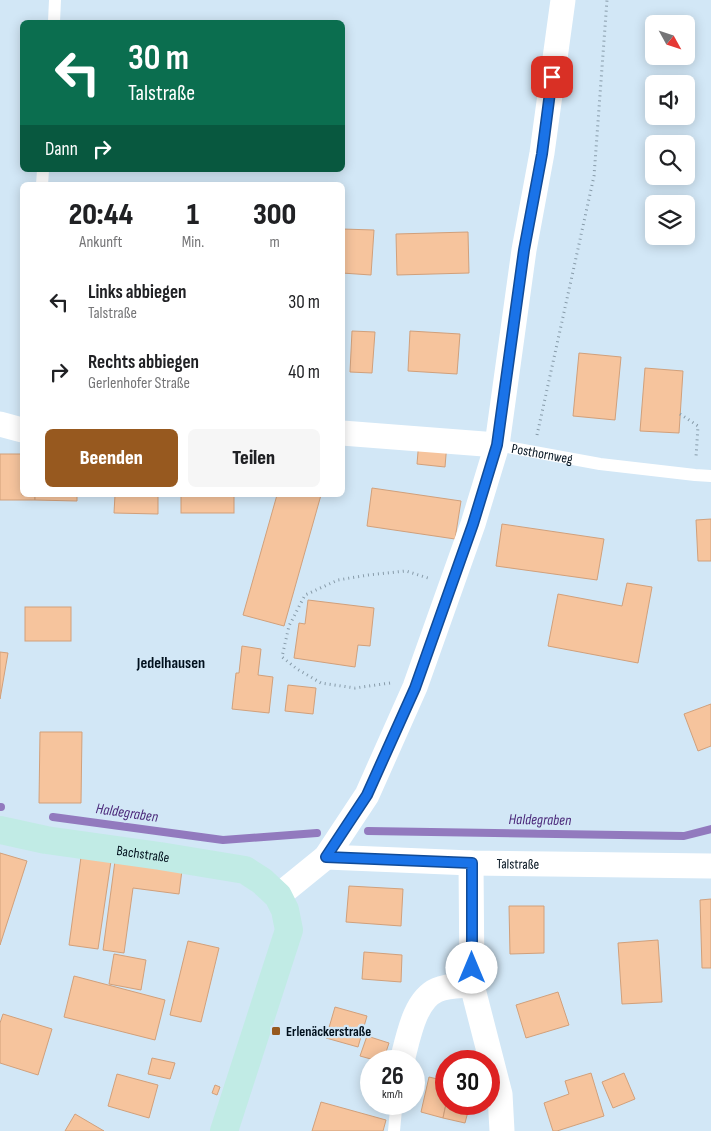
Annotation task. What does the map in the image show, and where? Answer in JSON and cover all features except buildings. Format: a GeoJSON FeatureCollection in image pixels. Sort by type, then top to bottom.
{"type":"FeatureCollection","features":[{"type":"Feature","properties":{"kind":"street"},"geometry":{"type":"LineString","coordinates":[[224,1131],[289,930],[285,910],[278,896],[326,857],[367,795],[415,688],[453,585],[497,445],[524,250],[542,154],[563,0]]}},
{"type":"Feature","properties":{"kind":"street","name":"Posthornweg"},"geometry":{"type":"LineString","coordinates":[[345,432],[497,445]]}},
{"type":"Feature","properties":{"kind":"street","name":"Bachstraße"},"geometry":{"type":"LineString","coordinates":[[0,830],[46,840],[245,870],[262,881],[278,896]]}},
{"type":"Feature","properties":{"kind":"street","name":"Talstraße"},"geometry":{"type":"LineString","coordinates":[[326,857],[472,863],[711,866]]}},
{"type":"Feature","properties":{"kind":"street"},"geometry":{"type":"LineString","coordinates":[[472,863],[472,985],[500,1094],[502,1131]]}},
{"type":"Feature","properties":{"kind":"street"},"geometry":{"type":"LineString","coordinates":[[405,1050],[416,1012],[425,999],[436,990],[451,986],[472,985]]}},
{"type":"Feature","properties":{"kind":"lane"},"geometry":{"type":"LineString","coordinates":[[54,20],[55,0]]}},
{"type":"Feature","properties":{"kind":"lane","name":"Posthornweg"},"geometry":{"type":"LineString","coordinates":[[497,445],[600,464],[711,476]]}},
{"type":"Feature","properties":{"kind":"lane"},"geometry":{"type":"LineString","coordinates":[[394,1131],[395,1115]]}},
{"type":"Feature","properties":{"kind":"path"},"geometry":{"type":"LineString","coordinates":[[533,452],[594,176],[607,0]]}},
{"type":"Feature","properties":{"kind":"path"},"geometry":{"type":"LineString","coordinates":[[680,414],[698,426],[694,475]]}},
{"type":"Feature","properties":{"kind":"path"},"geometry":{"type":"LineString","coordinates":[[415,688],[387,683],[355,688],[321,683],[297,669],[282,657],[289,626],[305,595],[338,580],[368,574],[406,572],[453,585]]}},
{"type":"Feature","properties":{"kind":"waterway","name":"Haldegraben"},"geometry":{"type":"LineString","coordinates":[[53,817],[223,840],[317,833]]}},
{"type":"Feature","properties":{"kind":"waterway","name":"Haldegraben"},"geometry":{"type":"LineString","coordinates":[[368,831],[684,836],[711,829]]}},
{"type":"Feature","properties":{"kind":"place","name":"Erlenäckerstraße"},"geometry":{"type":"Point","coordinates":[276,1031]}},
{"type":"Feature","properties":{"kind":"district","name":"Jedelhausen"},"geometry":{"type":"Point","coordinates":[171,663]}},
{"type":"Feature","properties":{"kind":"route"},"geometry":{"type":"LineString","coordinates":[[472,968],[472,863],[326,857],[367,795],[415,688],[453,585],[497,445],[524,250],[542,154],[552,77]]}}]}
